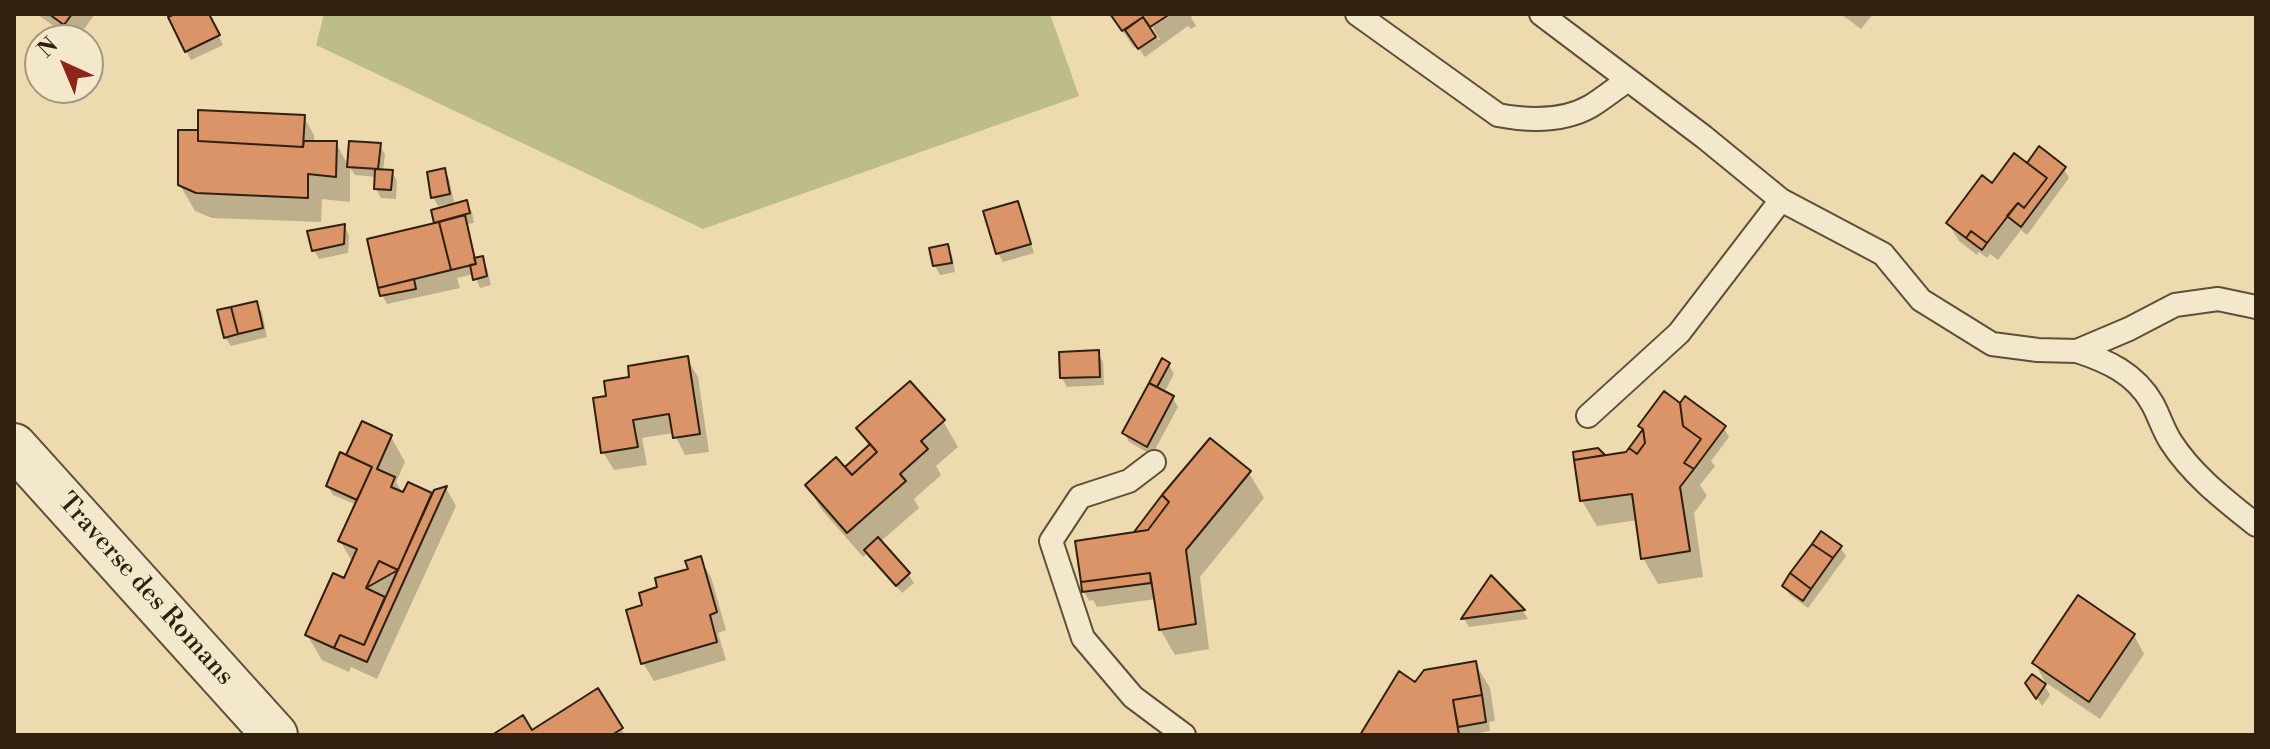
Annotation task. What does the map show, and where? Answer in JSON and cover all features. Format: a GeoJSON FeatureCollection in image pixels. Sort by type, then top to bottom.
{"type":"FeatureCollection","features":[{"type":"Feature","properties":{"kind":"street","name":"Traverse des Romans"},"geometry":{"type":"LineString","coordinates":[[14,446],[275,735]]}},
{"type":"Feature","properties":{"kind":"lane"},"geometry":{"type":"LineString","coordinates":[[1357,14],[1498,115],[1521,120],[1557,118],[1590,107],[1628,80]]}},
{"type":"Feature","properties":{"kind":"lane"},"geometry":{"type":"LineString","coordinates":[[1541,14],[1704,137],[1781,200],[1883,254],[1921,300],[1992,344],[2077,351],[2108,362],[2134,379],[2151,400],[2170,442],[2211,490],[2256,525]]}},
{"type":"Feature","properties":{"kind":"lane"},"geometry":{"type":"LineString","coordinates":[[1588,416],[1679,333],[1781,200]]}},
{"type":"Feature","properties":{"kind":"lane"},"geometry":{"type":"LineString","coordinates":[[2077,351],[2175,305],[2218,299],[2256,307]]}},
{"type":"Feature","properties":{"kind":"lane"},"geometry":{"type":"LineString","coordinates":[[1154,462],[1129,481],[1080,497],[1051,541],[1083,638],[1133,697],[1184,735]]}},
{"type":"Feature","properties":{"kind":"green space"},"geometry":{"type":"Polygon","coordinates":[[[324,14],[1050,14],[1079,96],[703,229],[316,45],[324,14]]]}},
{"type":"Feature","properties":{"kind":"building"},"geometry":{"type":"Polygon","coordinates":[[[49,14],[72,14],[63,24],[49,14]]]}},
{"type":"Feature","properties":{"kind":"building"},"geometry":{"type":"Polygon","coordinates":[[[175,14],[209,14],[220,35],[185,52],[168,17],[175,14]]]}},
{"type":"Feature","properties":{"kind":"building"},"geometry":{"type":"Polygon","coordinates":[[[1110,14],[1170,14],[1150,27],[1143,17],[1122,31],[1110,14]]]}},
{"type":"Feature","properties":{"kind":"building"},"geometry":{"type":"Polygon","coordinates":[[[1143,17],[1156,37],[1138,49],[1125,30],[1143,17]]]}},
{"type":"Feature","properties":{"kind":"building"},"geometry":{"type":"Polygon","coordinates":[[[198,110],[305,115],[303,147],[198,141],[198,110]]]}},
{"type":"Feature","properties":{"kind":"building"},"geometry":{"type":"Polygon","coordinates":[[[178,130],[198,130],[198,141],[303,147],[304,141],[337,141],[336,177],[308,174],[308,198],[196,193],[178,185],[178,130]]]}},
{"type":"Feature","properties":{"kind":"building"},"geometry":{"type":"Polygon","coordinates":[[[349,141],[381,143],[378,169],[347,167],[349,141]]]}},
{"type":"Feature","properties":{"kind":"building"},"geometry":{"type":"Polygon","coordinates":[[[2039,146],[2066,167],[2021,227],[2007,216],[2018,203],[2024,208],[2047,178],[2027,163],[2039,146]]]}},
{"type":"Feature","properties":{"kind":"building"},"geometry":{"type":"Polygon","coordinates":[[[2014,153],[2047,178],[2024,208],[2018,203],[1987,243],[1971,231],[1966,238],[1946,223],[1982,175],[1992,183],[2014,153]]]}},
{"type":"Feature","properties":{"kind":"building"},"geometry":{"type":"Polygon","coordinates":[[[445,168],[450,194],[431,198],[427,172],[445,168]]]}},
{"type":"Feature","properties":{"kind":"building"},"geometry":{"type":"Polygon","coordinates":[[[375,169],[393,170],[391,190],[374,189],[375,169]]]}},
{"type":"Feature","properties":{"kind":"building"},"geometry":{"type":"Polygon","coordinates":[[[467,200],[470,213],[434,223],[431,210],[467,200]]]}},
{"type":"Feature","properties":{"kind":"building"},"geometry":{"type":"Polygon","coordinates":[[[1018,201],[1031,244],[996,254],[983,211],[1018,201]]]}},
{"type":"Feature","properties":{"kind":"building"},"geometry":{"type":"Polygon","coordinates":[[[465,215],[476,264],[451,270],[439,222],[465,215]]]}},
{"type":"Feature","properties":{"kind":"building"},"geometry":{"type":"Polygon","coordinates":[[[439,222],[451,270],[378,288],[367,239],[439,222]]]}},
{"type":"Feature","properties":{"kind":"building"},"geometry":{"type":"Polygon","coordinates":[[[345,224],[344,244],[312,251],[307,231],[345,224]]]}},
{"type":"Feature","properties":{"kind":"building"},"geometry":{"type":"Polygon","coordinates":[[[1971,231],[1987,243],[1982,250],[1966,238],[1971,231]]]}},
{"type":"Feature","properties":{"kind":"building"},"geometry":{"type":"Polygon","coordinates":[[[948,244],[952,263],[933,266],[929,248],[948,244]]]}},
{"type":"Feature","properties":{"kind":"building"},"geometry":{"type":"Polygon","coordinates":[[[483,256],[487,276],[473,280],[470,265],[476,264],[474,258],[483,256]]]}},
{"type":"Feature","properties":{"kind":"building"},"geometry":{"type":"Polygon","coordinates":[[[414,279],[416,289],[380,296],[378,288],[414,279]]]}},
{"type":"Feature","properties":{"kind":"building"},"geometry":{"type":"Polygon","coordinates":[[[257,301],[263,328],[238,334],[231,307],[257,301]]]}},
{"type":"Feature","properties":{"kind":"building"},"geometry":{"type":"Polygon","coordinates":[[[231,307],[238,334],[224,338],[217,310],[231,307]]]}},
{"type":"Feature","properties":{"kind":"building"},"geometry":{"type":"Polygon","coordinates":[[[1099,350],[1100,377],[1060,378],[1059,352],[1099,350]]]}},
{"type":"Feature","properties":{"kind":"building"},"geometry":{"type":"Polygon","coordinates":[[[688,356],[700,434],[673,438],[669,414],[633,420],[638,447],[601,453],[593,398],[606,396],[604,381],[629,377],[628,366],[688,356]]]}},
{"type":"Feature","properties":{"kind":"building"},"geometry":{"type":"Polygon","coordinates":[[[1162,358],[1170,363],[1157,387],[1149,383],[1162,358]]]}},
{"type":"Feature","properties":{"kind":"building"},"geometry":{"type":"Polygon","coordinates":[[[910,381],[945,420],[921,441],[928,449],[900,474],[906,481],[847,533],[805,485],[836,457],[852,475],[877,452],[856,428],[910,381]]]}},
{"type":"Feature","properties":{"kind":"building"},"geometry":{"type":"Polygon","coordinates":[[[1149,383],[1174,396],[1147,447],[1122,433],[1149,383]]]}},
{"type":"Feature","properties":{"kind":"building"},"geometry":{"type":"Polygon","coordinates":[[[1664,391],[1680,403],[1683,426],[1701,439],[1684,463],[1694,469],[1680,487],[1690,551],[1641,559],[1632,494],[1580,501],[1574,460],[1626,452],[1629,448],[1637,454],[1645,443],[1643,429],[1638,426],[1664,391]]]}},
{"type":"Feature","properties":{"kind":"building"},"geometry":{"type":"Polygon","coordinates":[[[1685,396],[1726,426],[1694,469],[1684,463],[1701,439],[1683,426],[1680,403],[1685,396]]]}},
{"type":"Feature","properties":{"kind":"building"},"geometry":{"type":"Polygon","coordinates":[[[362,421],[392,435],[377,469],[395,477],[391,487],[403,492],[408,482],[432,493],[398,570],[379,561],[366,588],[385,597],[364,645],[340,635],[334,648],[305,635],[333,573],[344,578],[357,549],[338,541],[372,467],[346,455],[362,421]]]}},
{"type":"Feature","properties":{"kind":"building"},"geometry":{"type":"Polygon","coordinates":[[[1643,429],[1645,443],[1637,454],[1629,448],[1643,429]]]}},
{"type":"Feature","properties":{"kind":"building"},"geometry":{"type":"Polygon","coordinates":[[[1210,438],[1251,471],[1186,550],[1196,624],[1159,630],[1150,573],[1081,582],[1075,541],[1148,530],[1169,502],[1162,495],[1210,438]]]}},
{"type":"Feature","properties":{"kind":"building"},"geometry":{"type":"Polygon","coordinates":[[[870,444],[877,452],[852,475],[845,467],[870,444]]]}},
{"type":"Feature","properties":{"kind":"building"},"geometry":{"type":"Polygon","coordinates":[[[1598,448],[1605,455],[1574,460],[1573,452],[1598,448]]]}},
{"type":"Feature","properties":{"kind":"building"},"geometry":{"type":"Polygon","coordinates":[[[340,452],[372,467],[357,500],[326,486],[340,452]]]}},
{"type":"Feature","properties":{"kind":"building"},"geometry":{"type":"Polygon","coordinates":[[[447,486],[367,662],[334,648],[340,635],[364,645],[434,490],[447,486]]]}},
{"type":"Feature","properties":{"kind":"building"},"geometry":{"type":"Polygon","coordinates":[[[1162,495],[1169,502],[1148,530],[1134,532],[1162,495]]]}},
{"type":"Feature","properties":{"kind":"building"},"geometry":{"type":"Polygon","coordinates":[[[1821,531],[1842,546],[1833,558],[1812,544],[1821,531]]]}},
{"type":"Feature","properties":{"kind":"building"},"geometry":{"type":"Polygon","coordinates":[[[878,537],[910,573],[896,586],[864,550],[878,537]]]}},
{"type":"Feature","properties":{"kind":"building"},"geometry":{"type":"Polygon","coordinates":[[[1812,544],[1833,558],[1811,589],[1790,573],[1812,544]]]}},
{"type":"Feature","properties":{"kind":"building"},"geometry":{"type":"Polygon","coordinates":[[[701,556],[717,612],[710,615],[717,642],[641,664],[626,610],[642,605],[639,593],[657,587],[655,578],[688,569],[685,561],[701,556]]]}},
{"type":"Feature","properties":{"kind":"building"},"geometry":{"type":"Polygon","coordinates":[[[379,561],[398,570],[366,588],[379,561]]]}},
{"type":"Feature","properties":{"kind":"building"},"geometry":{"type":"Polygon","coordinates":[[[1150,573],[1151,583],[1082,592],[1081,582],[1150,573]]]}},
{"type":"Feature","properties":{"kind":"building"},"geometry":{"type":"Polygon","coordinates":[[[1790,573],[1811,589],[1803,601],[1782,586],[1790,573]]]}},
{"type":"Feature","properties":{"kind":"building"},"geometry":{"type":"Polygon","coordinates":[[[1491,575],[1525,610],[1461,619],[1491,575]]]}},
{"type":"Feature","properties":{"kind":"building"},"geometry":{"type":"Polygon","coordinates":[[[2078,595],[2135,634],[2089,702],[2032,663],[2078,595]]]}},
{"type":"Feature","properties":{"kind":"building"},"geometry":{"type":"Polygon","coordinates":[[[1476,661],[1482,695],[1453,700],[1459,735],[1360,735],[1399,671],[1415,682],[1424,670],[1476,661]]]}},
{"type":"Feature","properties":{"kind":"building"},"geometry":{"type":"Polygon","coordinates":[[[2032,674],[2046,684],[2036,699],[2025,683],[2032,674]]]}},
{"type":"Feature","properties":{"kind":"building"},"geometry":{"type":"Polygon","coordinates":[[[598,688],[623,728],[612,735],[492,735],[523,715],[532,730],[598,688]]]}},
{"type":"Feature","properties":{"kind":"building"},"geometry":{"type":"Polygon","coordinates":[[[1482,695],[1486,722],[1458,727],[1453,700],[1482,695]]]}}]}
